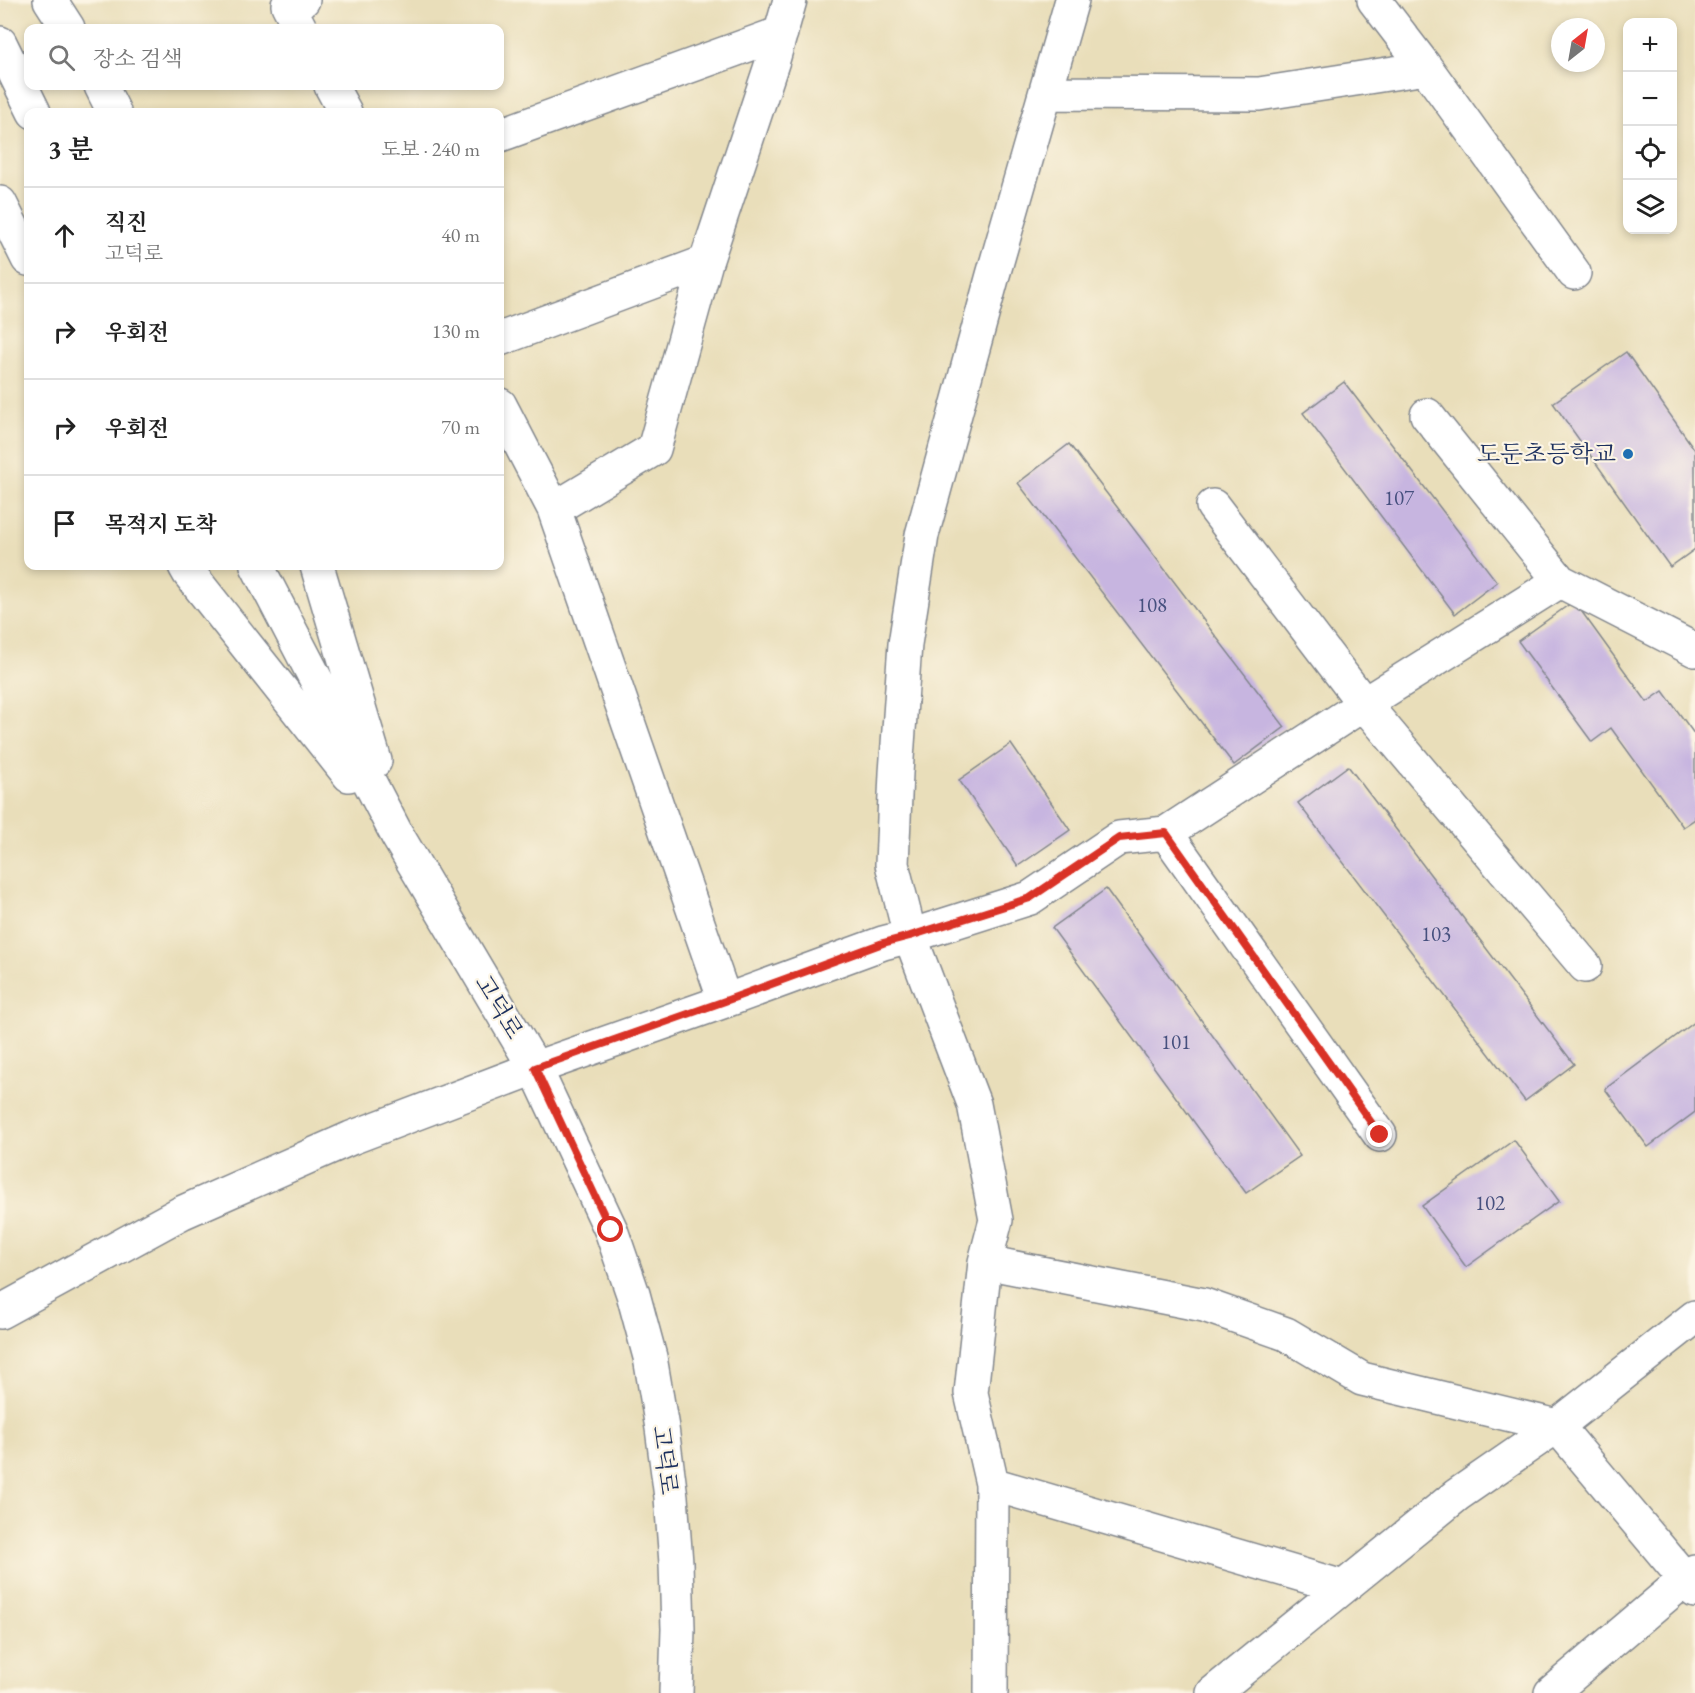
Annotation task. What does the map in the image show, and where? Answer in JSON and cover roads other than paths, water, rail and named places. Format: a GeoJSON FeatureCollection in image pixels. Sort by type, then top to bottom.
{"type":"FeatureCollection","features":[{"type":"Feature","properties":{"kind":"street"},"geometry":{"type":"LineString","coordinates":[[51,0],[66,24]]}},
{"type":"Feature","properties":{"kind":"street"},"geometry":{"type":"LineString","coordinates":[[298,24],[288,5],[303,0]]}},
{"type":"Feature","properties":{"kind":"street"},"geometry":{"type":"LineString","coordinates":[[554,508],[654,450],[706,262],[790,0]]}},
{"type":"Feature","properties":{"kind":"street"},"geometry":{"type":"LineString","coordinates":[[991,1693],[992,1484],[971,1393],[985,1262],[996,1220],[974,1104],[910,936],[892,864],[896,773],[905,644],[922,535],[993,275],[1072,0]]}},
{"type":"Feature","properties":{"kind":"street"},"geometry":{"type":"LineString","coordinates":[[1374,0],[1574,273]]}},
{"type":"Feature","properties":{"kind":"street"},"geometry":{"type":"LineString","coordinates":[[504,134],[781,33]]}},
{"type":"Feature","properties":{"kind":"street"},"geometry":{"type":"LineString","coordinates":[[0,43],[31,108]]}},
{"type":"Feature","properties":{"kind":"street"},"geometry":{"type":"LineString","coordinates":[[1046,93],[1259,94],[1426,68]]}},
{"type":"Feature","properties":{"kind":"street"},"geometry":{"type":"LineString","coordinates":[[103,90],[112,108]]}},
{"type":"Feature","properties":{"kind":"street"},"geometry":{"type":"LineString","coordinates":[[333,90],[343,108]]}},
{"type":"Feature","properties":{"kind":"street"},"geometry":{"type":"LineString","coordinates":[[0,203],[24,251]]}},
{"type":"Feature","properties":{"kind":"street"},"geometry":{"type":"LineString","coordinates":[[504,338],[706,262]]}},
{"type":"Feature","properties":{"kind":"street"},"geometry":{"type":"LineString","coordinates":[[504,413],[554,508],[725,1001]]}},
{"type":"Feature","properties":{"kind":"street"},"geometry":{"type":"LineString","coordinates":[[1427,415],[1560,581],[1695,650]]}},
{"type":"Feature","properties":{"kind":"street"},"geometry":{"type":"LineString","coordinates":[[1213,506],[1364,704],[1585,966]]}},
{"type":"Feature","properties":{"kind":"street"},"geometry":{"type":"LineString","coordinates":[[187,570],[397,835]]}},
{"type":"Feature","properties":{"kind":"street","name":"고덕로"},"geometry":{"type":"LineString","coordinates":[[259,570],[397,835],[535,1068],[611,1230],[633,1294],[650,1357],[663,1439],[676,1563],[678,1629],[676,1693]]}},
{"type":"Feature","properties":{"kind":"street"},"geometry":{"type":"LineString","coordinates":[[318,570],[397,835]]}},
{"type":"Feature","properties":{"kind":"street"},"geometry":{"type":"LineString","coordinates":[[0,1312],[181,1213],[351,1138],[535,1068],[883,943],[1030,898],[1119,838],[1166,833],[1364,704],[1560,581]]}},
{"type":"Feature","properties":{"kind":"street"},"geometry":{"type":"LineString","coordinates":[[1166,833],[1380,1135]]}},
{"type":"Feature","properties":{"kind":"street"},"geometry":{"type":"LineString","coordinates":[[985,1262],[1204,1305],[1286,1334],[1362,1379],[1557,1426],[1692,1580],[1551,1693]]}},
{"type":"Feature","properties":{"kind":"street"},"geometry":{"type":"LineString","coordinates":[[1228,1688],[1343,1587],[1457,1495],[1557,1426],[1695,1317]]}},
{"type":"Feature","properties":{"kind":"street"},"geometry":{"type":"LineString","coordinates":[[992,1484],[1343,1587]]}},
{"type":"Feature","properties":{"kind":"place","name":"도둔초등학교"},"geometry":{"type":"Point","coordinates":[1628,454]}}]}
